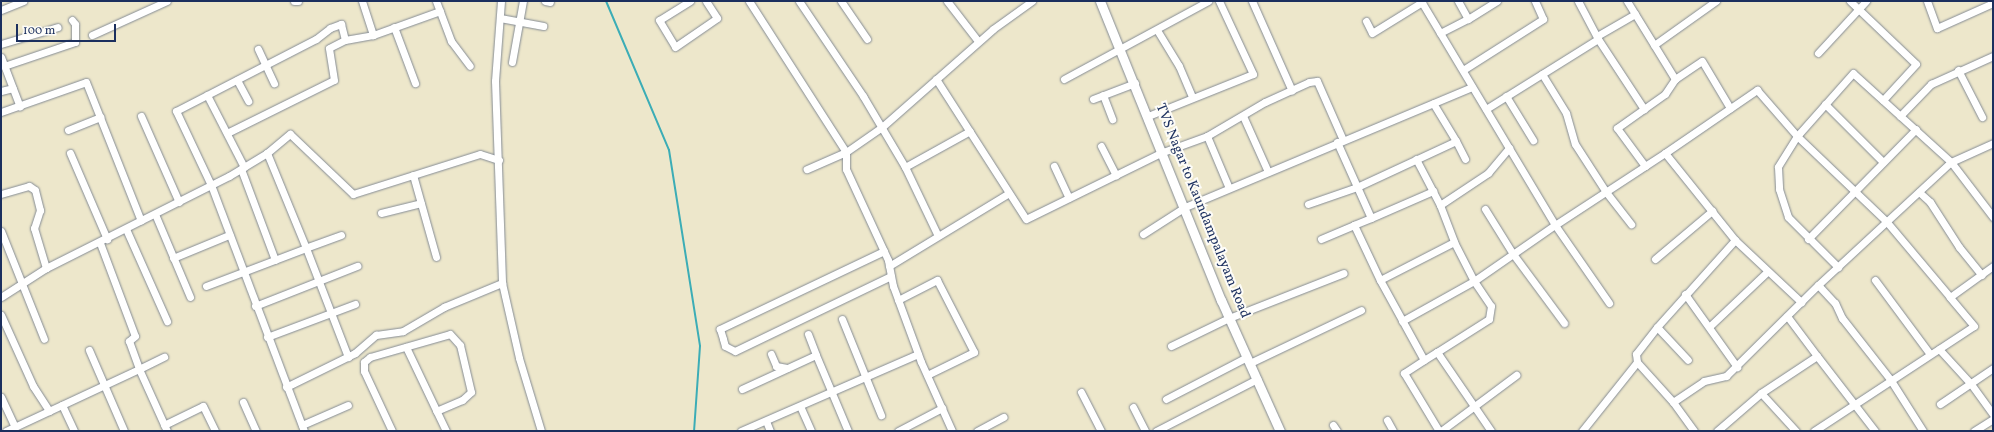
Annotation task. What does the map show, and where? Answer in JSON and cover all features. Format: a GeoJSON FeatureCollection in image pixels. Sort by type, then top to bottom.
{"type":"FeatureCollection","features":[{"type":"Feature","properties":{"kind":"street"},"geometry":{"type":"LineString","coordinates":[[1,10],[23,1]]}},
{"type":"Feature","properties":{"kind":"street"},"geometry":{"type":"LineString","coordinates":[[92,35],[167,1]]}},
{"type":"Feature","properties":{"kind":"street"},"geometry":{"type":"LineString","coordinates":[[362,1],[373,35]]}},
{"type":"Feature","properties":{"kind":"street"},"geometry":{"type":"LineString","coordinates":[[436,1],[450,41],[470,66]]}},
{"type":"Feature","properties":{"kind":"street"},"geometry":{"type":"LineString","coordinates":[[501,1],[495,81],[499,160],[502,283],[519,358],[541,431]]}},
{"type":"Feature","properties":{"kind":"street"},"geometry":{"type":"LineString","coordinates":[[512,62],[523,1]]}},
{"type":"Feature","properties":{"kind":"street"},"geometry":{"type":"LineString","coordinates":[[690,1],[659,20],[675,47],[717,18],[706,1]]}},
{"type":"Feature","properties":{"kind":"street"},"geometry":{"type":"LineString","coordinates":[[749,1],[846,152],[846,169],[891,263],[891,276],[898,300],[918,354],[952,431]]}},
{"type":"Feature","properties":{"kind":"street"},"geometry":{"type":"LineString","coordinates":[[799,1],[882,127],[905,167],[938,236]]}},
{"type":"Feature","properties":{"kind":"street"},"geometry":{"type":"LineString","coordinates":[[841,1],[867,39]]}},
{"type":"Feature","properties":{"kind":"street"},"geometry":{"type":"LineString","coordinates":[[947,1],[978,41]]}},
{"type":"Feature","properties":{"kind":"street"},"geometry":{"type":"LineString","coordinates":[[807,169],[846,152],[882,127],[978,41],[1032,1]]}},
{"type":"Feature","properties":{"kind":"street","name":"TVS Nagar to Kaundampalayam Road"},"geometry":{"type":"LineString","coordinates":[[1101,1],[1230,318],[1280,431]]}},
{"type":"Feature","properties":{"kind":"street"},"geometry":{"type":"LineString","coordinates":[[1064,79],[1120,48],[1158,30],[1208,1]]}},
{"type":"Feature","properties":{"kind":"street"},"geometry":{"type":"LineString","coordinates":[[1148,116],[1192,96],[1252,74],[1219,1]]}},
{"type":"Feature","properties":{"kind":"street"},"geometry":{"type":"LineString","coordinates":[[1252,1],[1292,91]]}},
{"type":"Feature","properties":{"kind":"street"},"geometry":{"type":"LineString","coordinates":[[1458,1],[1468,19]]}},
{"type":"Feature","properties":{"kind":"street"},"geometry":{"type":"LineString","coordinates":[[1440,33],[1468,19],[1497,1]]}},
{"type":"Feature","properties":{"kind":"street"},"geometry":{"type":"LineString","coordinates":[[1463,70],[1543,19],[1535,1]]}},
{"type":"Feature","properties":{"kind":"street"},"geometry":{"type":"LineString","coordinates":[[1578,1],[1598,38],[1644,109]]}},
{"type":"Feature","properties":{"kind":"street"},"geometry":{"type":"LineString","coordinates":[[1627,1],[1675,79]]}},
{"type":"Feature","properties":{"kind":"street"},"geometry":{"type":"LineString","coordinates":[[1654,45],[1716,1]]}},
{"type":"Feature","properties":{"kind":"street"},"geometry":{"type":"LineString","coordinates":[[1850,1],[1916,64],[1883,100]]}},
{"type":"Feature","properties":{"kind":"street"},"geometry":{"type":"LineString","coordinates":[[1818,53],[1866,1]]}},
{"type":"Feature","properties":{"kind":"street"},"geometry":{"type":"LineString","coordinates":[[1927,1],[1937,28],[1993,3]]}},
{"type":"Feature","properties":{"kind":"street"},"geometry":{"type":"LineString","coordinates":[[1366,20],[1372,33],[1422,2],[1555,225],[1609,303]]}},
{"type":"Feature","properties":{"kind":"street"},"geometry":{"type":"LineString","coordinates":[[227,133],[334,80],[329,48],[346,40],[373,35],[440,11]]}},
{"type":"Feature","properties":{"kind":"street"},"geometry":{"type":"LineString","coordinates":[[1486,109],[1635,14]]}},
{"type":"Feature","properties":{"kind":"street"},"geometry":{"type":"LineString","coordinates":[[500,18],[543,26]]}},
{"type":"Feature","properties":{"kind":"street"},"geometry":{"type":"LineString","coordinates":[[4,66],[75,42],[75,24],[72,20]]}},
{"type":"Feature","properties":{"kind":"street"},"geometry":{"type":"LineString","coordinates":[[346,40],[341,24],[330,28],[316,39],[176,112],[211,185],[267,337],[303,428],[348,405]]}},
{"type":"Feature","properties":{"kind":"street"},"geometry":{"type":"LineString","coordinates":[[1,44],[58,27]]}},
{"type":"Feature","properties":{"kind":"street"},"geometry":{"type":"LineString","coordinates":[[394,27],[415,83]]}},
{"type":"Feature","properties":{"kind":"street"},"geometry":{"type":"LineString","coordinates":[[1158,30],[1179,66],[1192,96]]}},
{"type":"Feature","properties":{"kind":"street"},"geometry":{"type":"LineString","coordinates":[[258,49],[274,83]]}},
{"type":"Feature","properties":{"kind":"street"},"geometry":{"type":"LineString","coordinates":[[1900,116],[1931,84],[1958,70],[1993,56]]}},
{"type":"Feature","properties":{"kind":"street"},"geometry":{"type":"LineString","coordinates":[[1,57],[20,107]]}},
{"type":"Feature","properties":{"kind":"street"},"geometry":{"type":"LineString","coordinates":[[1645,166],[1617,128],[1665,94],[1675,79],[1702,61],[1730,108]]}},
{"type":"Feature","properties":{"kind":"street"},"geometry":{"type":"LineString","coordinates":[[1958,70],[1982,117]]}},
{"type":"Feature","properties":{"kind":"street"},"geometry":{"type":"LineString","coordinates":[[1838,267],[1808,239],[1788,217],[1779,188],[1778,167],[1797,136],[1853,73],[1951,162],[1991,208],[1993,217]]}},
{"type":"Feature","properties":{"kind":"street"},"geometry":{"type":"LineString","coordinates":[[1542,74],[1566,114],[1575,144],[1606,192],[1630,224]]}},
{"type":"Feature","properties":{"kind":"street"},"geometry":{"type":"LineString","coordinates":[[936,79],[1026,219],[1163,152],[1207,136],[1265,102],[1318,81],[1357,187],[1371,218]]}},
{"type":"Feature","properties":{"kind":"street"},"geometry":{"type":"LineString","coordinates":[[237,80],[248,101]]}},
{"type":"Feature","properties":{"kind":"street"},"geometry":{"type":"LineString","coordinates":[[1,112],[20,107],[86,82],[142,221]]}},
{"type":"Feature","properties":{"kind":"street"},"geometry":{"type":"LineString","coordinates":[[1093,99],[1134,83]]}},
{"type":"Feature","properties":{"kind":"street"},"geometry":{"type":"LineString","coordinates":[[1143,234],[1185,207],[1472,87]]}},
{"type":"Feature","properties":{"kind":"street"},"geometry":{"type":"LineString","coordinates":[[1,91],[13,88]]}},
{"type":"Feature","properties":{"kind":"street"},"geometry":{"type":"LineString","coordinates":[[1402,321],[1474,281],[1757,90],[1797,136],[1856,190],[1886,221],[1974,326],[1890,379],[1856,405],[1814,431]]}},
{"type":"Feature","properties":{"kind":"street"},"geometry":{"type":"LineString","coordinates":[[207,95],[227,133],[242,168],[275,260]]}},
{"type":"Feature","properties":{"kind":"street"},"geometry":{"type":"LineString","coordinates":[[1102,95],[1112,120]]}},
{"type":"Feature","properties":{"kind":"street"},"geometry":{"type":"LineString","coordinates":[[1506,96],[1533,140]]}},
{"type":"Feature","properties":{"kind":"street"},"geometry":{"type":"LineString","coordinates":[[1433,103],[1465,159]]}},
{"type":"Feature","properties":{"kind":"street"},"geometry":{"type":"LineString","coordinates":[[1825,104],[1883,162]]}},
{"type":"Feature","properties":{"kind":"street"},"geometry":{"type":"LineString","coordinates":[[141,116],[180,202]]}},
{"type":"Feature","properties":{"kind":"street"},"geometry":{"type":"LineString","coordinates":[[1243,116],[1268,172]]}},
{"type":"Feature","properties":{"kind":"street"},"geometry":{"type":"LineString","coordinates":[[68,130],[100,117]]}},
{"type":"Feature","properties":{"kind":"street"},"geometry":{"type":"LineString","coordinates":[[1808,239],[1916,129]]}},
{"type":"Feature","properties":{"kind":"street"},"geometry":{"type":"LineString","coordinates":[[905,167],[970,131]]}},
{"type":"Feature","properties":{"kind":"street"},"geometry":{"type":"LineString","coordinates":[[1,297],[46,268],[180,202],[242,168],[267,153],[290,134],[353,194],[480,154],[499,160]]}},
{"type":"Feature","properties":{"kind":"street"},"geometry":{"type":"LineString","coordinates":[[1207,136],[1229,188]]}},
{"type":"Feature","properties":{"kind":"street"},"geometry":{"type":"LineString","coordinates":[[1308,204],[1357,187],[1456,141]]}},
{"type":"Feature","properties":{"kind":"street"},"geometry":{"type":"LineString","coordinates":[[1673,402],[1704,381],[1726,376],[1737,367],[1818,285],[1951,162],[1993,143]]}},
{"type":"Feature","properties":{"kind":"street"},"geometry":{"type":"LineString","coordinates":[[1101,146],[1116,175]]}},
{"type":"Feature","properties":{"kind":"street"},"geometry":{"type":"LineString","coordinates":[[1440,205],[1488,173],[1509,148]]}},
{"type":"Feature","properties":{"kind":"street"},"geometry":{"type":"LineString","coordinates":[[1665,152],[1735,240],[1767,272],[1801,302]]}},
{"type":"Feature","properties":{"kind":"street"},"geometry":{"type":"LineString","coordinates":[[70,153],[103,241],[135,336],[129,341],[139,369],[166,428],[204,406],[215,431]]}},
{"type":"Feature","properties":{"kind":"street"},"geometry":{"type":"LineString","coordinates":[[267,153],[306,248],[321,280],[331,312],[348,356]]}},
{"type":"Feature","properties":{"kind":"street"},"geometry":{"type":"LineString","coordinates":[[1416,159],[1440,205],[1454,242],[1474,281],[1491,306],[1489,319],[1404,372],[1440,431],[1516,376]]}},
{"type":"Feature","properties":{"kind":"street"},"geometry":{"type":"LineString","coordinates":[[1054,166],[1069,198]]}},
{"type":"Feature","properties":{"kind":"street"},"geometry":{"type":"LineString","coordinates":[[413,175],[436,257]]}},
{"type":"Feature","properties":{"kind":"street"},"geometry":{"type":"LineString","coordinates":[[1,194],[29,186],[35,190],[40,210],[34,228],[46,268]]}},
{"type":"Feature","properties":{"kind":"street"},"geometry":{"type":"LineString","coordinates":[[1321,239],[1433,191]]}},
{"type":"Feature","properties":{"kind":"street"},"geometry":{"type":"LineString","coordinates":[[1919,192],[1930,202],[1959,247],[1982,275]]}},
{"type":"Feature","properties":{"kind":"street"},"geometry":{"type":"LineString","coordinates":[[891,263],[1009,193]]}},
{"type":"Feature","properties":{"kind":"street"},"geometry":{"type":"LineString","coordinates":[[381,213],[421,203]]}},
{"type":"Feature","properties":{"kind":"street"},"geometry":{"type":"LineString","coordinates":[[1485,209],[1514,254],[1564,323]]}},
{"type":"Feature","properties":{"kind":"street"},"geometry":{"type":"LineString","coordinates":[[1655,259],[1712,211]]}},
{"type":"Feature","properties":{"kind":"street"},"geometry":{"type":"LineString","coordinates":[[155,214],[190,297]]}},
{"type":"Feature","properties":{"kind":"street"},"geometry":{"type":"LineString","coordinates":[[1354,225],[1380,280],[1424,360]]}},
{"type":"Feature","properties":{"kind":"street"},"geometry":{"type":"LineString","coordinates":[[126,229],[167,321]]}},
{"type":"Feature","properties":{"kind":"street"},"geometry":{"type":"LineString","coordinates":[[1,231],[20,284],[44,339]]}},
{"type":"Feature","properties":{"kind":"street"},"geometry":{"type":"LineString","coordinates":[[173,258],[229,235]]}},
{"type":"Feature","properties":{"kind":"street"},"geometry":{"type":"LineString","coordinates":[[206,286],[342,235]]}},
{"type":"Feature","properties":{"kind":"street"},"geometry":{"type":"LineString","coordinates":[[1694,431],[1673,402],[1637,362],[1636,354],[1685,294],[1735,240]]}},
{"type":"Feature","properties":{"kind":"street"},"geometry":{"type":"LineString","coordinates":[[1380,280],[1454,242]]}},
{"type":"Feature","properties":{"kind":"street"},"geometry":{"type":"LineString","coordinates":[[884,251],[720,330],[725,346],[735,351],[891,276]]}},
{"type":"Feature","properties":{"kind":"street"},"geometry":{"type":"LineString","coordinates":[[256,306],[357,266]]}},
{"type":"Feature","properties":{"kind":"street"},"geometry":{"type":"LineString","coordinates":[[1950,297],[1993,266]]}},
{"type":"Feature","properties":{"kind":"street"},"geometry":{"type":"LineString","coordinates":[[1710,326],[1767,272]]}},
{"type":"Feature","properties":{"kind":"street"},"geometry":{"type":"LineString","coordinates":[[1171,346],[1230,318],[1344,273]]}},
{"type":"Feature","properties":{"kind":"street"},"geometry":{"type":"LineString","coordinates":[[898,300],[937,280],[974,352],[927,375]]}},
{"type":"Feature","properties":{"kind":"street"},"geometry":{"type":"LineString","coordinates":[[1875,280],[1930,354]]}},
{"type":"Feature","properties":{"kind":"street"},"geometry":{"type":"LineString","coordinates":[[286,387],[348,356],[376,335],[403,331],[444,307],[502,283]]}},
{"type":"Feature","properties":{"kind":"street"},"geometry":{"type":"LineString","coordinates":[[1818,285],[1835,303],[1842,318],[1890,379],[1923,431]]}},
{"type":"Feature","properties":{"kind":"street"},"geometry":{"type":"LineString","coordinates":[[1685,294],[1710,326],[1737,367]]}},
{"type":"Feature","properties":{"kind":"street"},"geometry":{"type":"LineString","coordinates":[[267,337],[355,304]]}},
{"type":"Feature","properties":{"kind":"street"},"geometry":{"type":"LineString","coordinates":[[1166,399],[1248,360],[1361,310]]}},
{"type":"Feature","properties":{"kind":"street"},"geometry":{"type":"LineString","coordinates":[[1,315],[33,386],[49,411]]}},
{"type":"Feature","properties":{"kind":"street"},"geometry":{"type":"LineString","coordinates":[[1787,316],[1875,431]]}},
{"type":"Feature","properties":{"kind":"street"},"geometry":{"type":"LineString","coordinates":[[842,318],[881,415]]}},
{"type":"Feature","properties":{"kind":"street"},"geometry":{"type":"LineString","coordinates":[[1657,327],[1688,360]]}},
{"type":"Feature","properties":{"kind":"street"},"geometry":{"type":"LineString","coordinates":[[392,431],[364,371],[364,362],[370,357],[450,334],[460,345],[471,392],[462,400],[436,411]]}},
{"type":"Feature","properties":{"kind":"street"},"geometry":{"type":"LineString","coordinates":[[808,334],[848,431]]}},
{"type":"Feature","properties":{"kind":"street"},"geometry":{"type":"LineString","coordinates":[[406,346],[446,431]]}},
{"type":"Feature","properties":{"kind":"street"},"geometry":{"type":"LineString","coordinates":[[1938,349],[1971,384],[1993,414]]}},
{"type":"Feature","properties":{"kind":"street"},"geometry":{"type":"LineString","coordinates":[[89,350],[124,431]]}},
{"type":"Feature","properties":{"kind":"street"},"geometry":{"type":"LineString","coordinates":[[1437,352],[1473,407],[1491,431]]}},
{"type":"Feature","properties":{"kind":"street"},"geometry":{"type":"LineString","coordinates":[[771,354],[776,366],[788,368]]}},
{"type":"Feature","properties":{"kind":"street"},"geometry":{"type":"LineString","coordinates":[[741,431],[918,354]]}},
{"type":"Feature","properties":{"kind":"street"},"geometry":{"type":"LineString","coordinates":[[742,389],[816,355]]}},
{"type":"Feature","properties":{"kind":"street"},"geometry":{"type":"LineString","coordinates":[[1717,431],[1761,393],[1817,356]]}},
{"type":"Feature","properties":{"kind":"street"},"geometry":{"type":"LineString","coordinates":[[6,431],[164,357]]}},
{"type":"Feature","properties":{"kind":"street"},"geometry":{"type":"LineString","coordinates":[[1582,431],[1637,362]]}},
{"type":"Feature","properties":{"kind":"street"},"geometry":{"type":"LineString","coordinates":[[1940,404],[1993,368]]}},
{"type":"Feature","properties":{"kind":"street"},"geometry":{"type":"LineString","coordinates":[[1156,431],[1257,379]]}},
{"type":"Feature","properties":{"kind":"street"},"geometry":{"type":"LineString","coordinates":[[1081,392],[1101,431]]}},
{"type":"Feature","properties":{"kind":"street"},"geometry":{"type":"LineString","coordinates":[[1761,393],[1796,431]]}},
{"type":"Feature","properties":{"kind":"street"},"geometry":{"type":"LineString","coordinates":[[1,397],[15,427]]}},
{"type":"Feature","properties":{"kind":"street"},"geometry":{"type":"LineString","coordinates":[[243,402],[256,431]]}},
{"type":"Feature","properties":{"kind":"street"},"geometry":{"type":"LineString","coordinates":[[62,405],[74,431]]}},
{"type":"Feature","properties":{"kind":"street"},"geometry":{"type":"LineString","coordinates":[[800,406],[811,431]]}},
{"type":"Feature","properties":{"kind":"street"},"geometry":{"type":"LineString","coordinates":[[1133,407],[1145,431]]}},
{"type":"Feature","properties":{"kind":"street"},"geometry":{"type":"LineString","coordinates":[[898,431],[942,408]]}},
{"type":"Feature","properties":{"kind":"street"},"geometry":{"type":"LineString","coordinates":[[978,431],[1003,416]]}},
{"type":"Feature","properties":{"kind":"street"},"geometry":{"type":"LineString","coordinates":[[1974,431],[1993,419]]}},
{"type":"Feature","properties":{"kind":"street"},"geometry":{"type":"LineString","coordinates":[[1387,420],[1393,431]]}},
{"type":"Feature","properties":{"kind":"street"},"geometry":{"type":"LineString","coordinates":[[766,421],[770,431]]}},
{"type":"Feature","properties":{"kind":"street"},"geometry":{"type":"LineString","coordinates":[[23,423],[27,431]]}},
{"type":"Feature","properties":{"kind":"waterway"},"geometry":{"type":"LineString","coordinates":[[606,1],[669,150],[700,346],[694,431]]}}]}
